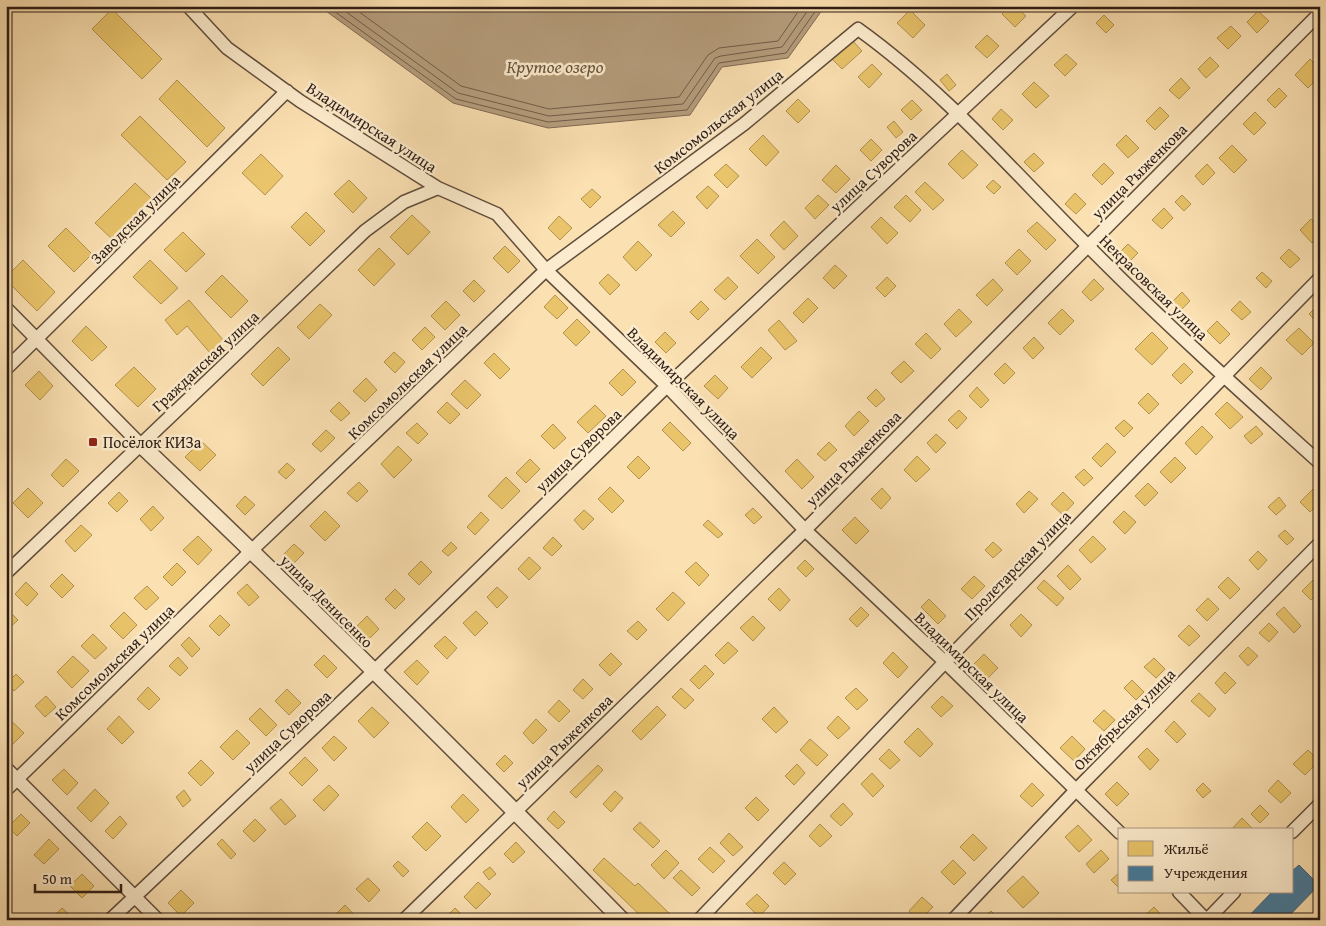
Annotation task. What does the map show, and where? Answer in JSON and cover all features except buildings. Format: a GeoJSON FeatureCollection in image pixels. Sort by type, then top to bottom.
{"type":"FeatureCollection","features":[{"type":"Feature","properties":{"kind":"street","name":"Владимирская улица"},"geometry":{"type":"LineString","coordinates":[[188,6],[227,48],[287,91],[438,188],[497,214],[546,270],[667,386],[805,530],[945,662],[1118,831]]}},
{"type":"Feature","properties":{"kind":"street","name":"улица Суворова"},"geometry":{"type":"LineString","coordinates":[[110,920],[374,671],[667,386],[1073,6]]}},
{"type":"Feature","properties":{"kind":"street","name":"улица Рыженкова"},"geometry":{"type":"LineString","coordinates":[[404,920],[805,530],[1320,13]]}},
{"type":"Feature","properties":{"kind":"street","name":"Некрасовская улица"},"geometry":{"type":"LineString","coordinates":[[858,29],[888,50],[958,114],[1087,246],[1224,376],[1320,463]]}},
{"type":"Feature","properties":{"kind":"street","name":"Комсомольская улица"},"geometry":{"type":"LineString","coordinates":[[6,790],[252,550],[546,270],[744,124],[858,29]]}},
{"type":"Feature","properties":{"kind":"street","name":"Заводская улица"},"geometry":{"type":"LineString","coordinates":[[6,368],[287,91]]}},
{"type":"Feature","properties":{"kind":"street","name":"Гражданская улица"},"geometry":{"type":"LineString","coordinates":[[6,574],[365,231],[404,202],[438,188]]}},
{"type":"Feature","properties":{"kind":"street","name":"Пролетарская улица"},"geometry":{"type":"LineString","coordinates":[[700,920],[945,662],[1320,278]]}},
{"type":"Feature","properties":{"kind":"street","name":"улица Денисенко"},"geometry":{"type":"LineString","coordinates":[[6,308],[140,444],[252,550],[622,920]]}},
{"type":"Feature","properties":{"kind":"street","name":"Октябрьская улица"},"geometry":{"type":"LineString","coordinates":[[952,920],[1076,790],[1320,544]]}},
{"type":"Feature","properties":{"kind":"street"},"geometry":{"type":"LineString","coordinates":[[6,768],[158,920]]}},
{"type":"Feature","properties":{"kind":"street"},"geometry":{"type":"LineString","coordinates":[[1294,830],[1320,804]]}},
{"type":"Feature","properties":{"kind":"street"},"geometry":{"type":"LineString","coordinates":[[1181,894],[1207,920],[1232,894]]}},
{"type":"Feature","properties":{"kind":"water","name":"Крутое озеро"},"geometry":{"type":"Polygon","coordinates":[[[319,6],[825,6],[788,58],[722,67],[690,115],[548,128],[453,103],[319,6]]]}},
{"type":"Feature","properties":{"kind":"place","name":"Посёлок КИЗа"},"geometry":{"type":"Point","coordinates":[93,442]}}]}
